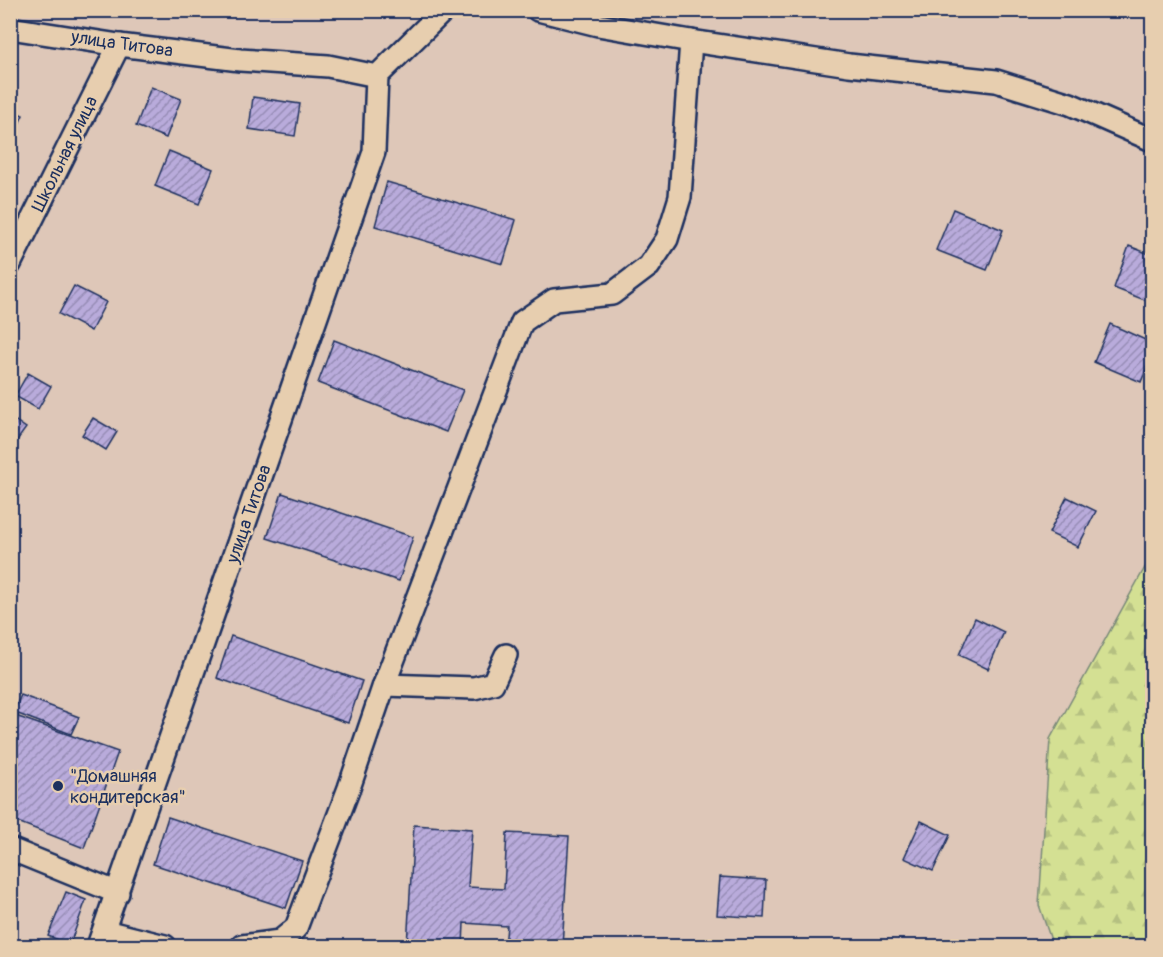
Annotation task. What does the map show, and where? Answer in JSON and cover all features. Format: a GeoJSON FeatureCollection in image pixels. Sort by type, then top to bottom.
{"type":"FeatureCollection","features":[{"type":"Feature","properties":{"kind":"street"},"geometry":{"type":"LineString","coordinates":[[376,76],[444,10]]}},
{"type":"Feature","properties":{"kind":"street"},"geometry":{"type":"LineString","coordinates":[[538,10],[598,25],[691,41],[849,65],[996,81],[1070,104],[1152,140]]}},
{"type":"Feature","properties":{"kind":"street","name":"улица Титова"},"geometry":{"type":"LineString","coordinates":[[10,28],[119,45],[240,60],[328,66],[376,76],[375,152],[102,939]]}},
{"type":"Feature","properties":{"kind":"street"},"geometry":{"type":"LineString","coordinates":[[242,946],[280,941],[296,928],[349,788],[384,685],[522,322],[554,300],[612,294],[649,266],[667,239],[680,197],[691,41]]}},
{"type":"Feature","properties":{"kind":"street","name":"Школьная улица"},"geometry":{"type":"LineString","coordinates":[[10,264],[119,45]]}},
{"type":"Feature","properties":{"kind":"street"},"geometry":{"type":"LineString","coordinates":[[384,685],[474,688],[493,683],[506,655]]}},
{"type":"Feature","properties":{"kind":"street"},"geometry":{"type":"LineString","coordinates":[[10,849],[118,893]]}},
{"type":"Feature","properties":{"kind":"street"},"geometry":{"type":"LineString","coordinates":[[102,939],[165,946]]}},
{"type":"Feature","properties":{"kind":"green space"},"geometry":{"type":"Polygon","coordinates":[[[1152,555],[1152,946],[1053,946],[1039,905],[1050,739],[1152,555]]]}},
{"type":"Feature","properties":{"kind":"building"},"geometry":{"type":"Polygon","coordinates":[[[151,87],[181,99],[166,138],[136,126],[151,87]]]}},
{"type":"Feature","properties":{"kind":"building"},"geometry":{"type":"Polygon","coordinates":[[[253,97],[300,104],[295,136],[249,129],[253,97]]]}},
{"type":"Feature","properties":{"kind":"building"},"geometry":{"type":"Polygon","coordinates":[[[10,109],[23,115],[11,141],[10,141],[10,109]]]}},
{"type":"Feature","properties":{"kind":"building"},"geometry":{"type":"Polygon","coordinates":[[[169,151],[213,169],[199,204],[155,186],[169,151]]]}},
{"type":"Feature","properties":{"kind":"building"},"geometry":{"type":"Polygon","coordinates":[[[387,182],[516,220],[503,264],[375,226],[387,182]]]}},
{"type":"Feature","properties":{"kind":"building"},"geometry":{"type":"Polygon","coordinates":[[[953,209],[1003,230],[987,270],[936,250],[953,209]]]}},
{"type":"Feature","properties":{"kind":"building"},"geometry":{"type":"Polygon","coordinates":[[[1129,246],[1152,255],[1152,303],[1114,288],[1129,246]]]}},
{"type":"Feature","properties":{"kind":"building"},"geometry":{"type":"Polygon","coordinates":[[[74,286],[106,302],[91,331],[59,314],[74,286]]]}},
{"type":"Feature","properties":{"kind":"building"},"geometry":{"type":"Polygon","coordinates":[[[1110,324],[1152,343],[1152,355],[1141,382],[1094,362],[1110,324]]]}},
{"type":"Feature","properties":{"kind":"building"},"geometry":{"type":"Polygon","coordinates":[[[334,340],[463,390],[446,432],[318,383],[334,340]]]}},
{"type":"Feature","properties":{"kind":"building"},"geometry":{"type":"Polygon","coordinates":[[[28,373],[51,386],[38,409],[15,396],[28,373]]]}},
{"type":"Feature","properties":{"kind":"building"},"geometry":{"type":"Polygon","coordinates":[[[10,417],[26,428],[10,450],[10,417]]]}},
{"type":"Feature","properties":{"kind":"building"},"geometry":{"type":"Polygon","coordinates":[[[93,418],[117,432],[106,450],[82,435],[93,418]]]}},
{"type":"Feature","properties":{"kind":"building"},"geometry":{"type":"Polygon","coordinates":[[[282,493],[413,537],[399,581],[267,538],[282,493]]]}},
{"type":"Feature","properties":{"kind":"building"},"geometry":{"type":"Polygon","coordinates":[[[1067,497],[1096,511],[1078,547],[1049,533],[1067,497]]]}},
{"type":"Feature","properties":{"kind":"building"},"geometry":{"type":"Polygon","coordinates":[[[975,618],[1004,632],[988,669],[959,655],[975,618]]]}},
{"type":"Feature","properties":{"kind":"building"},"geometry":{"type":"Polygon","coordinates":[[[231,636],[362,681],[348,723],[217,678],[231,636]]]}},
{"type":"Feature","properties":{"kind":"building"},"geometry":{"type":"Polygon","coordinates":[[[21,695],[79,717],[71,734],[13,712],[21,695]]]}},
{"type":"Feature","properties":{"kind":"building","name":"\"Домашняя кондитерская\""},"geometry":{"type":"Polygon","coordinates":[[[10,714],[118,752],[84,848],[10,819],[10,714]]]}},
{"type":"Feature","properties":{"kind":"building"},"geometry":{"type":"Polygon","coordinates":[[[168,817],[302,861],[286,908],[153,864],[168,817]]]}},
{"type":"Feature","properties":{"kind":"building"},"geometry":{"type":"Polygon","coordinates":[[[921,821],[950,835],[933,871],[904,858],[921,821]]]}},
{"type":"Feature","properties":{"kind":"building"},"geometry":{"type":"Polygon","coordinates":[[[414,825],[472,829],[468,887],[504,889],[507,833],[569,836],[562,946],[505,946],[507,926],[464,923],[463,946],[407,946],[414,825]]]}},
{"type":"Feature","properties":{"kind":"building"},"geometry":{"type":"Polygon","coordinates":[[[720,877],[766,880],[764,918],[717,915],[720,877]]]}},
{"type":"Feature","properties":{"kind":"building"},"geometry":{"type":"Polygon","coordinates":[[[66,892],[86,900],[70,944],[48,936],[66,892]]]}},
{"type":"Feature","properties":{"kind":"place","name":"\"Домашняя кондитерская\""},"geometry":{"type":"Point","coordinates":[58,786]}}]}
